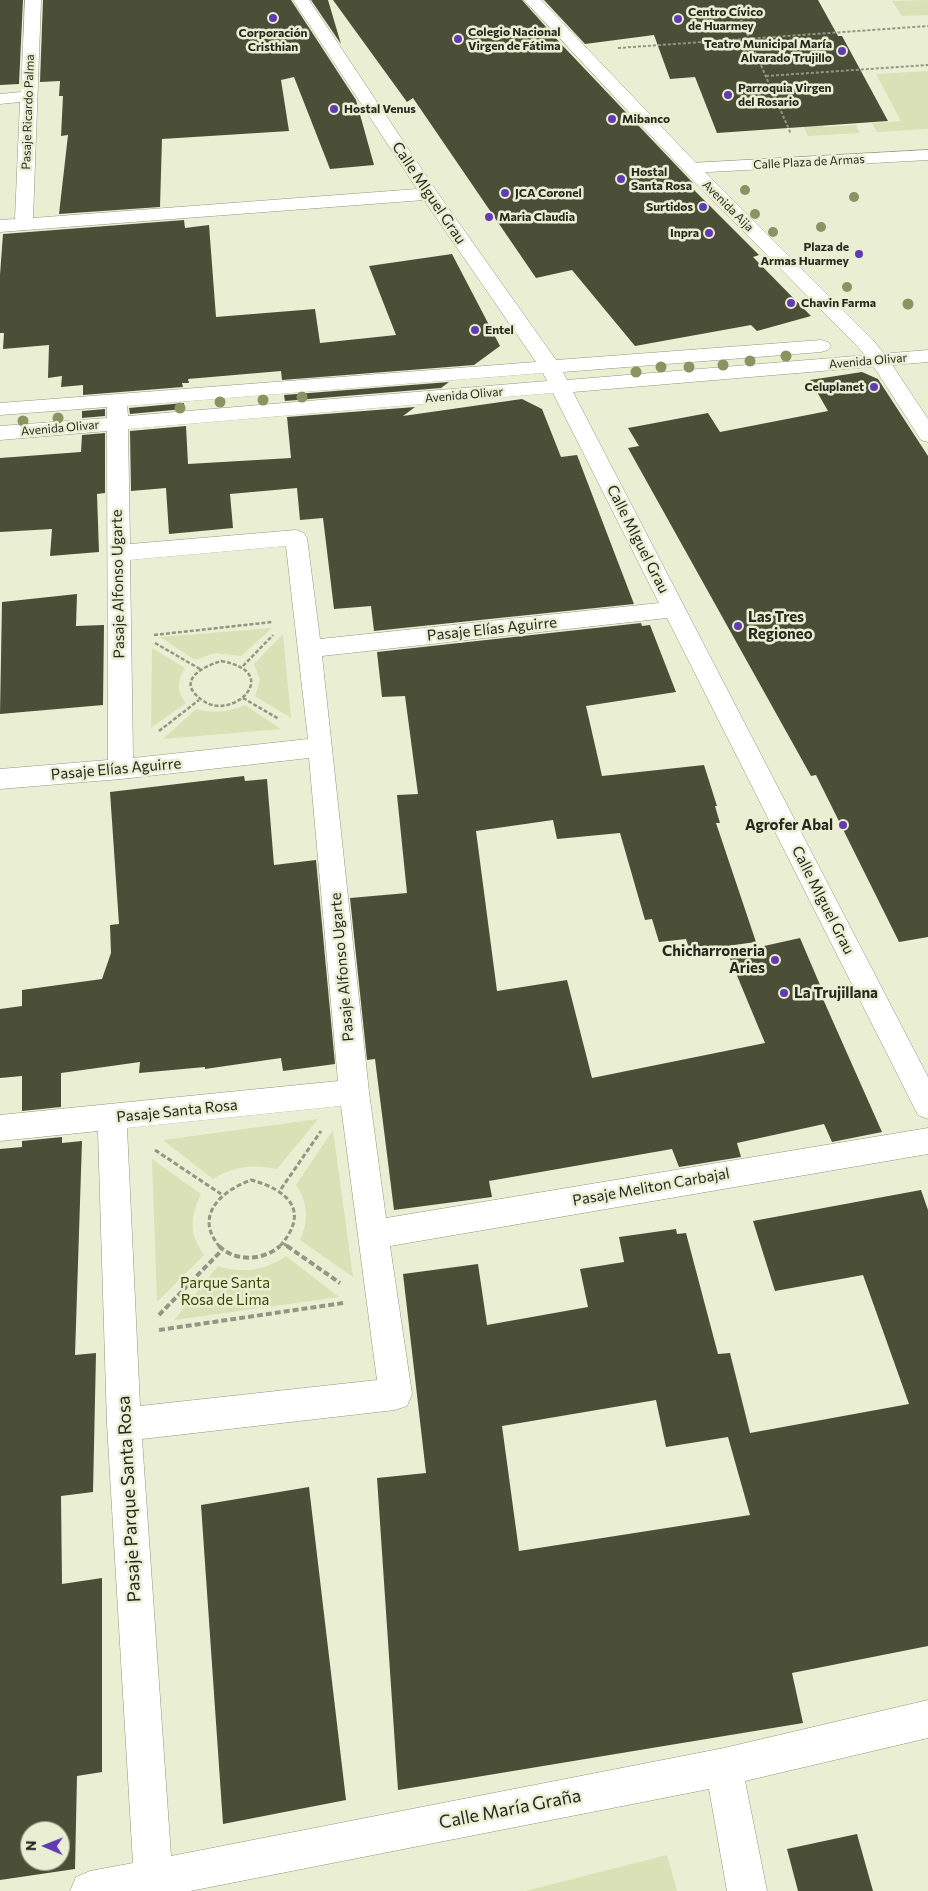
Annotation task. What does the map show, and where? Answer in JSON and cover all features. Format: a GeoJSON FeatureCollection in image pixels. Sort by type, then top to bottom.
{"type":"FeatureCollection","features":[{"type":"Feature","properties":{"kind":"street","name":"Pasaje Ricardo Palma"},"geometry":{"type":"LineString","coordinates":[[24,224],[27,96],[33,0]]}},
{"type":"Feature","properties":{"kind":"street","name":"Calle MIguel Grau"},"geometry":{"type":"LineString","coordinates":[[301,0],[429,194],[549,365],[928,1106]]}},
{"type":"Feature","properties":{"kind":"street","name":"Avenida Aija"},"geometry":{"type":"LineString","coordinates":[[532,0],[583,51],[691,168],[865,343],[880,360],[928,435]]}},
{"type":"Feature","properties":{"kind":"street"},"geometry":{"type":"LineString","coordinates":[[0,99],[27,96]]}},
{"type":"Feature","properties":{"kind":"street","name":"Calle Plaza de Armas"},"geometry":{"type":"LineString","coordinates":[[691,168],[928,155]]}},
{"type":"Feature","properties":{"kind":"street"},"geometry":{"type":"LineString","coordinates":[[0,226],[429,194]]}},
{"type":"Feature","properties":{"kind":"street","name":"Avenida Olivar"},"geometry":{"type":"LineString","coordinates":[[0,409],[549,365],[928,338]]}},
{"type":"Feature","properties":{"kind":"street","name":"Avenida Olivar"},"geometry":{"type":"LineString","coordinates":[[0,434],[928,356]]}},
{"type":"Feature","properties":{"kind":"street","name":"Pasaje Alfonso Ugarte"},"geometry":{"type":"LineString","coordinates":[[117,400],[117,553],[121,769]]}},
{"type":"Feature","properties":{"kind":"street","name":"Pasaje Alfonso Ugarte"},"geometry":{"type":"LineString","coordinates":[[117,553],[296,538],[321,747],[354,1092],[395,1394],[124,1424]]}},
{"type":"Feature","properties":{"kind":"street","name":"Pasaje Elías Aguirre"},"geometry":{"type":"LineString","coordinates":[[310,649],[674,609]]}},
{"type":"Feature","properties":{"kind":"street","name":"Pasaje Elías Aguirre"},"geometry":{"type":"LineString","coordinates":[[0,779],[121,769],[321,747]]}},
{"type":"Feature","properties":{"kind":"street","name":"Pasaje Santa Rosa"},"geometry":{"type":"LineString","coordinates":[[0,1128],[354,1092]]}},
{"type":"Feature","properties":{"kind":"street","name":"Pasaje Parque Santa Rosa"},"geometry":{"type":"LineString","coordinates":[[112,1118],[124,1424],[154,1878]]}},
{"type":"Feature","properties":{"kind":"street","name":"Pasaje Meliton Carbajal"},"geometry":{"type":"LineString","coordinates":[[374,1234],[928,1141]]}},
{"type":"Feature","properties":{"kind":"street","name":"Calle María Graña"},"geometry":{"type":"LineString","coordinates":[[90,1891],[724,1767],[928,1719]]}},
{"type":"Feature","properties":{"kind":"street"},"geometry":{"type":"LineString","coordinates":[[724,1767],[747,1891]]}},
{"type":"Feature","properties":{"kind":"path"},"geometry":{"type":"LineString","coordinates":[[739,16],[750,37],[804,162]]}},
{"type":"Feature","properties":{"kind":"path"},"geometry":{"type":"LineString","coordinates":[[583,51],[750,37],[928,26]]}},
{"type":"Feature","properties":{"kind":"path"},"geometry":{"type":"LineString","coordinates":[[766,76],[928,65]]}},
{"type":"Feature","properties":{"kind":"path"},"geometry":{"type":"LineString","coordinates":[[153,635],[278,621]]}},
{"type":"Feature","properties":{"kind":"path"},"geometry":{"type":"LineString","coordinates":[[243,666],[275,633]]}},
{"type":"Feature","properties":{"kind":"path"},"geometry":{"type":"LineString","coordinates":[[151,641],[200,669]]}},
{"type":"Feature","properties":{"kind":"path"},"geometry":{"type":"LineString","coordinates":[[221,661],[243,666],[250,673],[252,682],[250,690],[243,698],[233,704],[221,706],[199,700],[192,693],[190,685],[193,676],[210,663],[221,661]]}},
{"type":"Feature","properties":{"kind":"path"},"geometry":{"type":"LineString","coordinates":[[243,698],[283,721]]}},
{"type":"Feature","properties":{"kind":"path"},"geometry":{"type":"LineString","coordinates":[[155,734],[199,700]]}},
{"type":"Feature","properties":{"kind":"path"},"geometry":{"type":"LineString","coordinates":[[281,1188],[323,1128]]}},
{"type":"Feature","properties":{"kind":"path"},"geometry":{"type":"LineString","coordinates":[[148,1145],[221,1194]]}},
{"type":"Feature","properties":{"kind":"path"},"geometry":{"type":"LineString","coordinates":[[251,1180],[267,1181],[281,1188],[290,1200],[295,1214],[292,1230],[283,1244],[270,1254],[253,1259],[236,1258],[222,1250],[213,1238],[209,1222],[212,1207],[221,1194],[235,1184],[251,1180]]}},
{"type":"Feature","properties":{"kind":"path"},"geometry":{"type":"LineString","coordinates":[[283,1244],[349,1289]]}},
{"type":"Feature","properties":{"kind":"path"},"geometry":{"type":"LineString","coordinates":[[156,1318],[222,1250]]}},
{"type":"Feature","properties":{"kind":"path"},"geometry":{"type":"LineString","coordinates":[[153,1330],[346,1303]]}},
{"type":"Feature","properties":{"kind":"green space"},"geometry":{"type":"Polygon","coordinates":[[[928,0],[928,15],[902,16],[892,1],[928,0]]]}},
{"type":"Feature","properties":{"kind":"green space"},"geometry":{"type":"Polygon","coordinates":[[[928,71],[928,129],[877,132],[872,123],[901,121],[876,74],[928,71]]]}},
{"type":"Feature","properties":{"kind":"green space"},"geometry":{"type":"Polygon","coordinates":[[[802,81],[824,127],[856,125],[860,133],[808,136],[782,82],[802,81]]]}},
{"type":"Feature","properties":{"kind":"green space"},"geometry":{"type":"Polygon","coordinates":[[[272,628],[241,656],[215,653],[195,660],[160,637],[272,628]]]}},
{"type":"Feature","properties":{"kind":"green space"},"geometry":{"type":"Polygon","coordinates":[[[283,634],[291,718],[255,696],[260,680],[254,664],[283,634]]]}},
{"type":"Feature","properties":{"kind":"green space"},"geometry":{"type":"Polygon","coordinates":[[[152,648],[185,668],[180,677],[179,690],[186,703],[151,728],[152,648]]]}},
{"type":"Feature","properties":{"kind":"green space"},"geometry":{"type":"Polygon","coordinates":[[[245,705],[281,729],[163,739],[196,709],[220,712],[245,705]]]}},
{"type":"Feature","properties":{"kind":"green space"},"geometry":{"type":"Polygon","coordinates":[[[318,1119],[277,1169],[244,1167],[228,1171],[213,1179],[163,1140],[318,1119]]]}},
{"type":"Feature","properties":{"kind":"green space"},"geometry":{"type":"Polygon","coordinates":[[[333,1130],[353,1277],[300,1240],[305,1226],[306,1212],[303,1198],[296,1185],[333,1130]]]}},
{"type":"Feature","properties":{"kind":"green space","name":"Parque Santa Rosa de Lima"},"geometry":{"type":"Polygon","coordinates":[[[152,1159],[201,1194],[197,1202],[193,1225],[196,1239],[204,1255],[157,1302],[152,1159]]]}},
{"type":"Feature","properties":{"kind":"green space","name":"Parque Santa Rosa de Lima"},"geometry":{"type":"Polygon","coordinates":[[[286,1256],[339,1297],[174,1320],[218,1266],[236,1270],[253,1270],[270,1265],[286,1256]]]}},
{"type":"Feature","properties":{"kind":"green space"},"geometry":{"type":"Polygon","coordinates":[[[667,1855],[677,1891],[525,1891],[667,1855]]]}},
{"type":"Feature","properties":{"kind":"building"},"geometry":{"type":"Polygon","coordinates":[[[0,0],[23,0],[19,84],[0,85],[0,0]]]}},
{"type":"Feature","properties":{"kind":"building"},"geometry":{"type":"Polygon","coordinates":[[[43,0],[291,0],[356,100],[374,165],[330,169],[294,77],[281,80],[289,131],[162,139],[160,207],[59,214],[68,135],[61,136],[63,96],[59,96],[60,81],[40,82],[43,0]]]}},
{"type":"Feature","properties":{"kind":"building"},"geometry":{"type":"Polygon","coordinates":[[[311,0],[328,0],[341,44],[311,0]]]}},
{"type":"Feature","properties":{"kind":"building"},"geometry":{"type":"Polygon","coordinates":[[[333,0],[522,0],[693,183],[688,184],[759,255],[753,257],[811,316],[757,331],[751,325],[635,346],[572,270],[536,278],[413,98],[407,102],[333,0]]]}},
{"type":"Feature","properties":{"kind":"building"},"geometry":{"type":"Polygon","coordinates":[[[544,0],[818,0],[838,36],[842,36],[888,121],[717,133],[695,77],[670,79],[654,35],[585,44],[544,0]]]}},
{"type":"Feature","properties":{"kind":"building"},"geometry":{"type":"Polygon","coordinates":[[[184,220],[185,228],[209,225],[216,317],[315,309],[320,343],[396,335],[369,266],[452,254],[500,346],[474,365],[282,380],[281,371],[188,379],[189,383],[182,383],[183,387],[83,395],[83,385],[61,387],[62,376],[48,378],[49,345],[3,349],[4,333],[0,333],[0,275],[3,234],[184,220]]]}},
{"type":"Feature","properties":{"kind":"building"},"geometry":{"type":"Polygon","coordinates":[[[862,372],[878,379],[928,456],[928,937],[899,942],[816,775],[811,776],[628,448],[639,446],[628,428],[708,413],[720,432],[828,411],[810,380],[862,372]]]}},
{"type":"Feature","properties":{"kind":"building"},"geometry":{"type":"Polygon","coordinates":[[[449,382],[441,388],[285,401],[284,395],[449,382]]]}},
{"type":"Feature","properties":{"kind":"building"},"geometry":{"type":"Polygon","coordinates":[[[522,399],[542,409],[561,457],[577,455],[634,604],[374,631],[371,606],[334,609],[323,518],[300,520],[297,488],[230,494],[233,528],[169,534],[166,488],[131,491],[130,431],[186,426],[188,464],[291,458],[287,417],[415,407],[403,416],[522,399]]]}},
{"type":"Feature","properties":{"kind":"building"},"geometry":{"type":"Polygon","coordinates":[[[184,403],[184,409],[130,414],[129,408],[184,403]]]}},
{"type":"Feature","properties":{"kind":"building"},"geometry":{"type":"Polygon","coordinates":[[[105,409],[105,416],[82,418],[82,411],[105,409]]]}},
{"type":"Feature","properties":{"kind":"building"},"geometry":{"type":"Polygon","coordinates":[[[105,433],[105,493],[97,494],[99,552],[50,556],[52,529],[0,532],[0,458],[81,452],[82,435],[105,433]]]}},
{"type":"Feature","properties":{"kind":"building"},"geometry":{"type":"Polygon","coordinates":[[[77,594],[76,626],[104,625],[103,705],[0,714],[2,602],[77,594]]]}},
{"type":"Feature","properties":{"kind":"building"},"geometry":{"type":"Polygon","coordinates":[[[641,623],[642,626],[650,625],[676,692],[586,706],[602,776],[704,765],[717,806],[715,806],[720,823],[716,823],[756,942],[690,951],[686,939],[659,942],[652,919],[645,920],[620,833],[557,839],[553,820],[476,831],[497,991],[567,980],[592,1078],[765,1043],[728,954],[800,938],[826,999],[823,999],[882,1132],[832,1142],[824,1124],[737,1143],[741,1157],[679,1167],[672,1149],[489,1181],[492,1197],[394,1210],[375,1059],[367,1060],[350,898],[407,893],[397,795],[418,794],[405,696],[382,697],[377,652],[641,623]]]}},
{"type":"Feature","properties":{"kind":"building"},"geometry":{"type":"Polygon","coordinates":[[[244,776],[245,781],[267,779],[274,865],[316,860],[335,1064],[283,1071],[281,1058],[205,1069],[205,1067],[139,1073],[140,1062],[61,1073],[61,1107],[22,1111],[22,1076],[0,1078],[0,1009],[22,1006],[22,990],[102,979],[111,953],[110,925],[119,924],[110,792],[244,776]]]}},
{"type":"Feature","properties":{"kind":"building"},"geometry":{"type":"Polygon","coordinates":[[[62,1137],[62,1143],[82,1141],[75,1355],[96,1353],[93,1492],[61,1496],[62,1584],[102,1578],[102,1772],[77,1776],[75,1869],[70,1870],[70,1821],[20,1821],[20,1871],[61,1871],[0,1880],[0,1149],[22,1147],[22,1141],[62,1137]]]}},
{"type":"Feature","properties":{"kind":"building"},"geometry":{"type":"Polygon","coordinates":[[[921,1190],[928,1210],[928,1646],[792,1673],[803,1723],[398,1790],[377,1478],[426,1473],[403,1274],[478,1264],[487,1325],[588,1307],[580,1269],[624,1262],[619,1237],[676,1229],[677,1234],[686,1233],[718,1354],[730,1353],[750,1433],[909,1404],[863,1275],[775,1291],[753,1221],[921,1190]],[[656,1400],[502,1426],[519,1551],[750,1515],[728,1437],[666,1447],[656,1400]]]}},
{"type":"Feature","properties":{"kind":"building"},"geometry":{"type":"Polygon","coordinates":[[[309,1487],[346,1800],[223,1824],[201,1505],[309,1487]]]}},
{"type":"Feature","properties":{"kind":"building"},"geometry":{"type":"Polygon","coordinates":[[[857,1834],[873,1891],[798,1891],[787,1849],[857,1834]]]}},
{"type":"Feature","properties":{"kind":"place","name":"Corporación Cristhian"},"geometry":{"type":"Point","coordinates":[273,18]}},
{"type":"Feature","properties":{"kind":"place","name":"Centro Cívico de Huarmey"},"geometry":{"type":"Point","coordinates":[678,19]}},
{"type":"Feature","properties":{"kind":"place","name":"Colegio Nacional Virgen de Fátima"},"geometry":{"type":"Point","coordinates":[458,39]}},
{"type":"Feature","properties":{"kind":"place","name":"Teatro Municipal María Alvarado Trujillo"},"geometry":{"type":"Point","coordinates":[842,51]}},
{"type":"Feature","properties":{"kind":"place","name":"Parroquia Virgen del Rosario"},"geometry":{"type":"Point","coordinates":[728,95]}},
{"type":"Feature","properties":{"kind":"place","name":"Hostal Venus"},"geometry":{"type":"Point","coordinates":[334,109]}},
{"type":"Feature","properties":{"kind":"place","name":"Mibanco"},"geometry":{"type":"Point","coordinates":[612,119]}},
{"type":"Feature","properties":{"kind":"place","name":"Hostal Santa Rosa"},"geometry":{"type":"Point","coordinates":[621,179]}},
{"type":"Feature","properties":{"kind":"place","name":"JCA Coronel"},"geometry":{"type":"Point","coordinates":[505,193]}},
{"type":"Feature","properties":{"kind":"place","name":"Surtidos"},"geometry":{"type":"Point","coordinates":[703,207]}},
{"type":"Feature","properties":{"kind":"place","name":"Maria Claudia"},"geometry":{"type":"Point","coordinates":[489,217]}},
{"type":"Feature","properties":{"kind":"place","name":"Inpra"},"geometry":{"type":"Point","coordinates":[709,233]}},
{"type":"Feature","properties":{"kind":"place","name":"Plaza de Armas Huarmey"},"geometry":{"type":"Point","coordinates":[859,254]}},
{"type":"Feature","properties":{"kind":"place","name":"Chavin Farma"},"geometry":{"type":"Point","coordinates":[791,303]}},
{"type":"Feature","properties":{"kind":"place","name":"Entel"},"geometry":{"type":"Point","coordinates":[475,330]}},
{"type":"Feature","properties":{"kind":"place","name":"Celuplanet"},"geometry":{"type":"Point","coordinates":[874,387]}},
{"type":"Feature","properties":{"kind":"place","name":"Las Tres Regioneo"},"geometry":{"type":"Point","coordinates":[738,626]}},
{"type":"Feature","properties":{"kind":"place","name":"Agrofer Abal"},"geometry":{"type":"Point","coordinates":[843,825]}},
{"type":"Feature","properties":{"kind":"place","name":"Chicharroneria Aries"},"geometry":{"type":"Point","coordinates":[775,960]}},
{"type":"Feature","properties":{"kind":"place","name":"La Trujillana"},"geometry":{"type":"Point","coordinates":[784,993]}}]}
